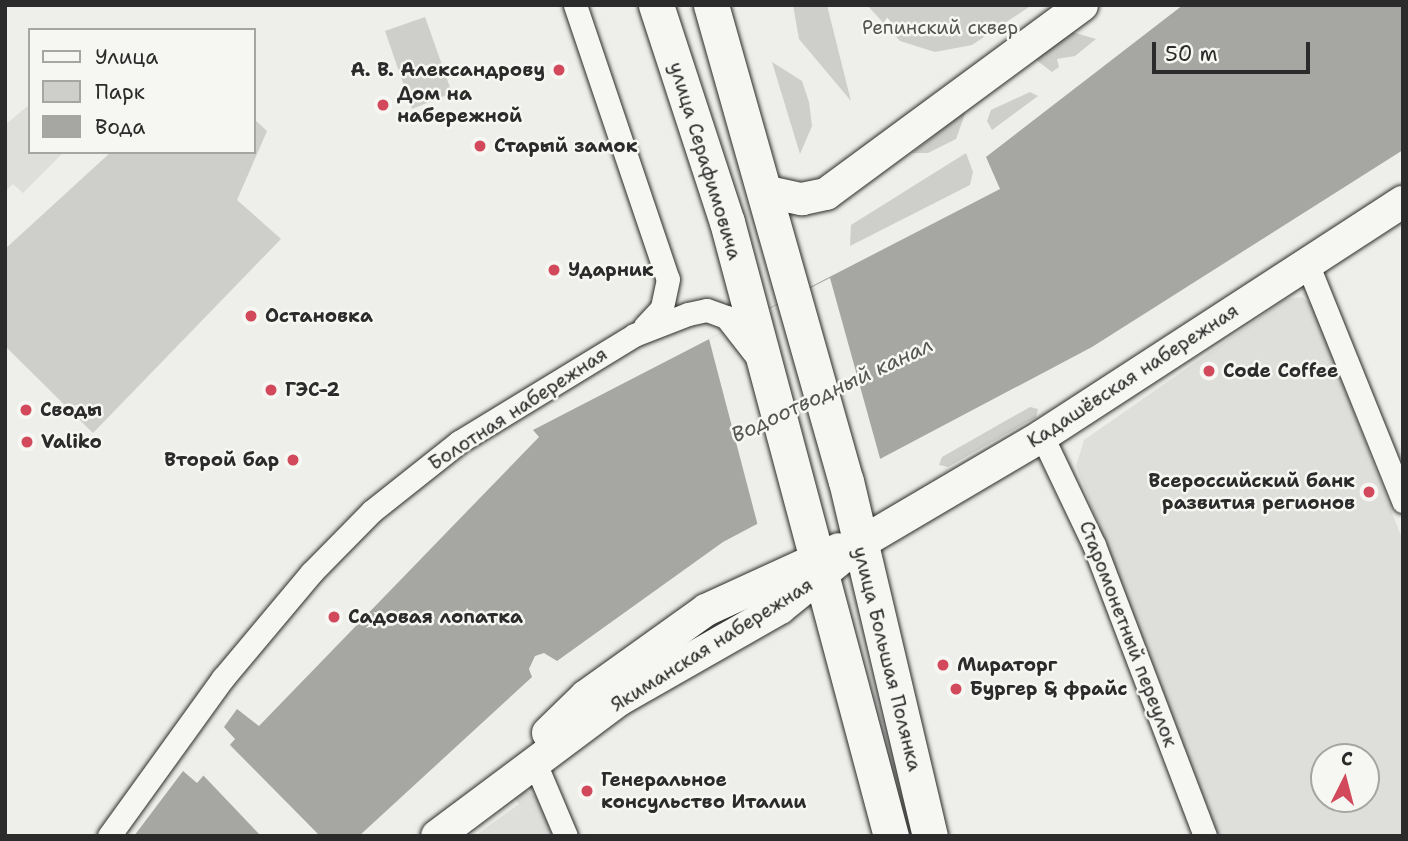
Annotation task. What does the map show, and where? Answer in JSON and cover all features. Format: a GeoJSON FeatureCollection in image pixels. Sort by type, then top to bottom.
{"type":"FeatureCollection","features":[{"type":"Feature","properties":{"kind":"main road","name":"улица Серафимовича"},"geometry":{"type":"LineString","coordinates":[[656,5],[727,222],[743,322],[765,373]]}},
{"type":"Feature","properties":{"kind":"main road"},"geometry":{"type":"LineString","coordinates":[[710,5],[768,192]]}},
{"type":"Feature","properties":{"kind":"main road","name":"улица Большая Полянка"},"geometry":{"type":"LineString","coordinates":[[768,192],[846,481],[930,836]]}},
{"type":"Feature","properties":{"kind":"main road","name":"улица Большая Полянка"},"geometry":{"type":"LineString","coordinates":[[765,373],[891,836]]}},
{"type":"Feature","properties":{"kind":"street"},"geometry":{"type":"LineString","coordinates":[[575,5],[668,279],[662,308],[634,335]]}},
{"type":"Feature","properties":{"kind":"street"},"geometry":{"type":"LineString","coordinates":[[768,192],[802,199],[827,194],[1082,5]]}},
{"type":"Feature","properties":{"kind":"street","name":"Кадашёвская набережная"},"geometry":{"type":"LineString","coordinates":[[818,567],[1042,436],[1403,202]]}},
{"type":"Feature","properties":{"kind":"street"},"geometry":{"type":"LineString","coordinates":[[1307,263],[1403,501]]}},
{"type":"Feature","properties":{"kind":"street","name":"Болотная набережная"},"geometry":{"type":"LineString","coordinates":[[109,836],[274,615],[372,511],[459,442],[634,335],[707,310],[743,322]]}},
{"type":"Feature","properties":{"kind":"street","name":"Старомонетный переулок"},"geometry":{"type":"LineString","coordinates":[[1042,436],[1124,619],[1205,836]]}},
{"type":"Feature","properties":{"kind":"street","name":"Якиманская набережная"},"geometry":{"type":"LineString","coordinates":[[436,836],[535,763],[555,724],[666,635],[818,567]]}},
{"type":"Feature","properties":{"kind":"street"},"geometry":{"type":"LineString","coordinates":[[535,763],[566,836]]}},
{"type":"Feature","properties":{"kind":"shaded area"},"geometry":{"type":"Polygon","coordinates":[[[28,106],[28,154],[62,154],[23,193],[13,184],[5,191],[5,125],[28,106]]]}},
{"type":"Feature","properties":{"kind":"shaded area"},"geometry":{"type":"Polygon","coordinates":[[[1302,297],[1313,306],[1403,541],[1403,836],[1219,836],[1076,466],[1084,440],[1286,299],[1302,297]]]}},
{"type":"Feature","properties":{"kind":"shaded area"},"geometry":{"type":"Polygon","coordinates":[[[523,789],[536,796],[554,836],[475,836],[519,804],[513,796],[523,789]]]}},
{"type":"Feature","properties":{"kind":"green space"},"geometry":{"type":"Polygon","coordinates":[[[793,5],[827,5],[851,101],[799,39],[793,5]]]}},
{"type":"Feature","properties":{"kind":"green space","name":"Репинский сквер"},"geometry":{"type":"Polygon","coordinates":[[[867,5],[1032,5],[972,45],[935,52],[900,41],[867,5]]]}},
{"type":"Feature","properties":{"kind":"green space"},"geometry":{"type":"Polygon","coordinates":[[[425,17],[452,93],[412,109],[385,31],[425,17]]]}},
{"type":"Feature","properties":{"kind":"green space"},"geometry":{"type":"Polygon","coordinates":[[[1072,32],[1096,39],[1075,56],[1057,59],[1059,67],[1052,72],[1035,59],[1072,32]]]}},
{"type":"Feature","properties":{"kind":"green space"},"geometry":{"type":"Polygon","coordinates":[[[772,62],[802,81],[809,102],[812,126],[800,154],[772,62]]]}},
{"type":"Feature","properties":{"kind":"green space"},"geometry":{"type":"Polygon","coordinates":[[[1030,92],[1038,96],[992,130],[987,121],[991,110],[1030,92]]]}},
{"type":"Feature","properties":{"kind":"green space"},"geometry":{"type":"Polygon","coordinates":[[[966,111],[956,139],[928,153],[912,153],[966,111]]]}},
{"type":"Feature","properties":{"kind":"green space"},"geometry":{"type":"Polygon","coordinates":[[[256,121],[267,131],[237,200],[281,239],[93,433],[5,346],[5,249],[109,154],[256,154],[256,121]]]}},
{"type":"Feature","properties":{"kind":"green space"},"geometry":{"type":"Polygon","coordinates":[[[966,153],[973,172],[970,185],[850,246],[851,225],[966,153]]]}},
{"type":"Feature","properties":{"kind":"green space"},"geometry":{"type":"Polygon","coordinates":[[[1030,407],[1038,409],[1036,417],[948,467],[939,465],[942,457],[1030,407]]]}},
{"type":"Feature","properties":{"kind":"water","name":"Водоотводный канал"},"geometry":{"type":"Polygon","coordinates":[[[1183,5],[1403,5],[1403,150],[1092,347],[723,542],[557,661],[544,653],[535,656],[529,669],[532,677],[359,836],[134,836],[183,771],[197,783],[235,739],[224,727],[237,709],[259,726],[539,437],[533,430],[1000,189],[986,157],[1183,5]]]}},
{"type":"Feature","properties":{"kind":"pier"},"geometry":{"type":"Polygon","coordinates":[[[830,278],[881,462],[758,526],[709,339],[830,278]]]}},
{"type":"Feature","properties":{"kind":"pier"},"geometry":{"type":"Polygon","coordinates":[[[228,743],[320,836],[261,836],[201,773],[228,743]]]}},
{"type":"Feature","properties":{"kind":"place","name":"А. В. Александрову"},"geometry":{"type":"Point","coordinates":[559,70]}},
{"type":"Feature","properties":{"kind":"place","name":"Дом на набережной"},"geometry":{"type":"Point","coordinates":[383,105]}},
{"type":"Feature","properties":{"kind":"place","name":"Старый замок"},"geometry":{"type":"Point","coordinates":[480,146]}},
{"type":"Feature","properties":{"kind":"place","name":"Ударник"},"geometry":{"type":"Point","coordinates":[554,270]}},
{"type":"Feature","properties":{"kind":"place","name":"Остановка"},"geometry":{"type":"Point","coordinates":[251,316]}},
{"type":"Feature","properties":{"kind":"place","name":"Code Coffee"},"geometry":{"type":"Point","coordinates":[1209,371]}},
{"type":"Feature","properties":{"kind":"place","name":"ГЭС-2"},"geometry":{"type":"Point","coordinates":[271,390]}},
{"type":"Feature","properties":{"kind":"place","name":"Своды"},"geometry":{"type":"Point","coordinates":[26,410]}},
{"type":"Feature","properties":{"kind":"place","name":"Valiko"},"geometry":{"type":"Point","coordinates":[27,442]}},
{"type":"Feature","properties":{"kind":"place","name":"Второй бар"},"geometry":{"type":"Point","coordinates":[293,460]}},
{"type":"Feature","properties":{"kind":"place","name":"Всероссийский банк развития регионов"},"geometry":{"type":"Point","coordinates":[1369,492]}},
{"type":"Feature","properties":{"kind":"place","name":"Садовая лопатка"},"geometry":{"type":"Point","coordinates":[334,617]}},
{"type":"Feature","properties":{"kind":"place","name":"Мираторг"},"geometry":{"type":"Point","coordinates":[943,665]}},
{"type":"Feature","properties":{"kind":"place","name":"Бургер & фрайс"},"geometry":{"type":"Point","coordinates":[956,689]}},
{"type":"Feature","properties":{"kind":"place","name":"Генеральное консульство Италии"},"geometry":{"type":"Point","coordinates":[587,791]}}]}
